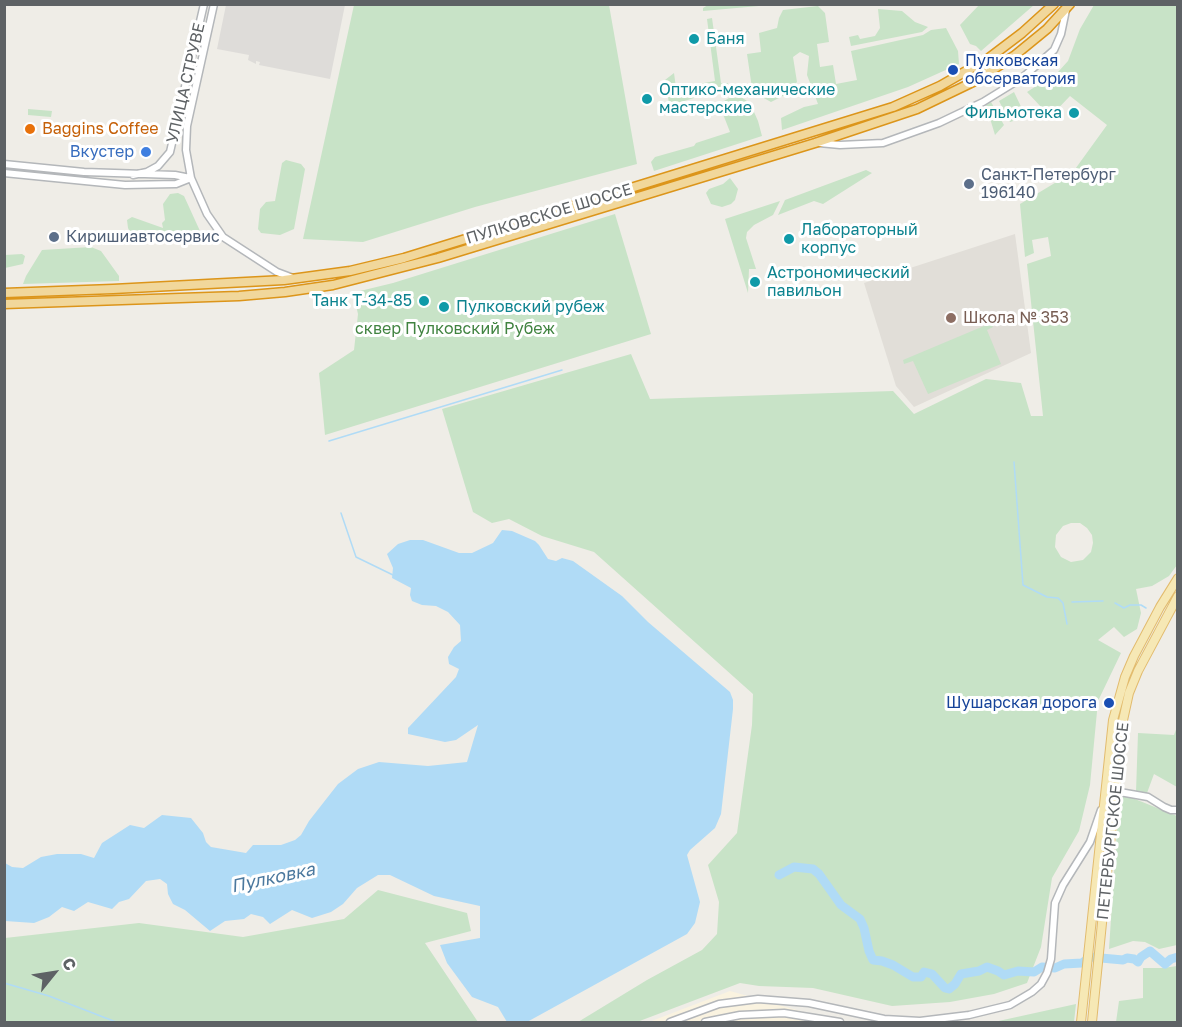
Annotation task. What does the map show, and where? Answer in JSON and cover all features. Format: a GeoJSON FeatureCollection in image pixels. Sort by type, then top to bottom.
{"type":"FeatureCollection","features":[{"type":"Feature","properties":{"kind":"highway","name":"ПУЛКОВСКОЕ ШОССЕ"},"geometry":{"type":"LineString","coordinates":[[4,293],[294,279],[350,271],[404,258],[648,178],[893,107],[989,58],[1031,26],[1054,4]]}},
{"type":"Feature","properties":{"kind":"highway","name":"ПУЛКОВСКОЕ ШОССЕ"},"geometry":{"type":"LineString","coordinates":[[4,304],[239,296],[285,292],[333,285],[438,258],[815,143],[917,109],[955,92],[1014,56],[1047,29],[1068,7]]}},
{"type":"Feature","properties":{"kind":"main road","name":"ПЕТЕРБУРГСКОЕ ШОССЕ"},"geometry":{"type":"LineString","coordinates":[[1081,1018],[1113,720],[1125,677],[1144,636],[1178,578]]}},
{"type":"Feature","properties":{"kind":"main road","name":"ПЕТЕРБУРГСКОЕ ШОССЕ"},"geometry":{"type":"LineString","coordinates":[[1092,1023],[1122,725],[1130,693],[1151,642],[1178,596]]}},
{"type":"Feature","properties":{"kind":"main road"},"geometry":{"type":"LineString","coordinates":[[1108,758],[1117,759]]}},
{"type":"Feature","properties":{"kind":"street","name":"УЛИЦА СТРУВЕ"},"geometry":{"type":"LineString","coordinates":[[133,175],[147,172],[158,166],[165,161],[170,152],[204,4]]}},
{"type":"Feature","properties":{"kind":"street","name":"УЛИЦА СТРУВЕ"},"geometry":{"type":"LineString","coordinates":[[214,4],[187,126],[186,150],[191,178],[207,214],[224,237],[277,272],[294,279]]}},
{"type":"Feature","properties":{"kind":"street","name":"ПУЛКОВСКОЕ ШОССЕ"},"geometry":{"type":"LineString","coordinates":[[815,143],[850,145],[883,143],[939,123],[983,102],[1022,78],[1054,50],[1068,7]]}},
{"type":"Feature","properties":{"kind":"street"},"geometry":{"type":"LineString","coordinates":[[4,164],[60,170],[133,175],[175,175],[191,178]]}},
{"type":"Feature","properties":{"kind":"street"},"geometry":{"type":"LineString","coordinates":[[4,173],[125,185],[176,184],[191,178]]}},
{"type":"Feature","properties":{"kind":"street"},"geometry":{"type":"LineString","coordinates":[[1114,791],[1148,796],[1164,807],[1178,810]]}},
{"type":"Feature","properties":{"kind":"street","name":"ПЕТЕРБУРГСКОЕ ШОССЕ"},"geometry":{"type":"LineString","coordinates":[[670,1023],[719,1004],[758,999],[809,1003],[884,1018],[920,1021],[944,1019],[1010,1005],[1032,992],[1041,984],[1047,973],[1051,959],[1053,912],[1059,893],[1085,851],[1096,827],[1104,800]]}},
{"type":"Feature","properties":{"kind":"street"},"geometry":{"type":"LineString","coordinates":[[705,1023],[740,1015],[784,1013],[840,1023]]}},
{"type":"Feature","properties":{"kind":"shaded area"},"geometry":{"type":"Polygon","coordinates":[[[226,5],[345,5],[330,79],[259,65],[260,62],[256,61],[256,64],[248,60],[249,55],[217,49],[226,5]]]}},
{"type":"Feature","properties":{"kind":"shaded area","name":"Школа № 353"},"geometry":{"type":"Polygon","coordinates":[[[1015,234],[1031,353],[914,407],[896,386],[864,283],[1015,234]]]}},
{"type":"Feature","properties":{"kind":"shaded area"},"geometry":{"type":"Polygon","coordinates":[[[730,991],[839,1022],[649,1022],[730,991]]]}},
{"type":"Feature","properties":{"kind":"green space"},"geometry":{"type":"Polygon","coordinates":[[[709,4],[770,5],[703,11],[703,8],[709,4]]]}},
{"type":"Feature","properties":{"kind":"green space"},"geometry":{"type":"Polygon","coordinates":[[[980,4],[1034,5],[981,51],[970,44],[960,25],[980,4]]]}},
{"type":"Feature","properties":{"kind":"green space"},"geometry":{"type":"Polygon","coordinates":[[[354,5],[609,5],[637,164],[475,207],[363,242],[303,239],[354,5]]]}},
{"type":"Feature","properties":{"kind":"green space"},"geometry":{"type":"Polygon","coordinates":[[[1094,5],[1177,5],[1177,565],[1169,576],[1152,586],[1136,589],[1141,613],[1137,629],[1124,637],[1114,627],[1098,640],[1121,653],[1098,701],[1090,785],[1079,831],[1052,878],[1041,947],[1027,983],[994,994],[950,1002],[892,1006],[813,988],[740,983],[637,1022],[578,1022],[702,950],[717,934],[719,902],[708,865],[737,833],[752,725],[753,694],[594,552],[542,536],[509,519],[492,523],[473,512],[442,409],[631,354],[650,399],[893,391],[914,414],[986,379],[1021,383],[1031,416],[1043,416],[1027,264],[1051,256],[1048,237],[1032,240],[1034,253],[1025,257],[1020,204],[1073,172],[1107,125],[1070,96],[1049,118],[1043,116],[1042,108],[1027,92],[1058,72],[1068,61],[1080,29],[1094,5]],[[1080,523],[1063,526],[1056,535],[1055,547],[1061,557],[1071,562],[1083,560],[1091,552],[1092,535],[1080,523]]]}},
{"type":"Feature","properties":{"kind":"green space"},"geometry":{"type":"Polygon","coordinates":[[[818,6],[825,13],[829,42],[817,44],[820,67],[833,65],[836,84],[857,80],[851,51],[923,35],[931,30],[946,28],[958,51],[959,64],[908,87],[782,130],[781,118],[804,107],[818,104],[807,75],[809,56],[800,52],[793,57],[797,82],[787,94],[771,102],[752,88],[747,54],[761,52],[759,33],[777,28],[783,10],[818,6]]]}},
{"type":"Feature","properties":{"kind":"green space"},"geometry":{"type":"Polygon","coordinates":[[[878,9],[902,11],[915,22],[928,27],[922,32],[851,46],[849,37],[858,35],[860,39],[875,36],[880,28],[878,9]]]}},
{"type":"Feature","properties":{"kind":"green space"},"geometry":{"type":"Polygon","coordinates":[[[712,18],[721,83],[728,83],[726,88],[678,103],[675,109],[670,109],[665,80],[674,73],[676,88],[715,81],[707,19],[712,18]]]}},
{"type":"Feature","properties":{"kind":"green space"},"geometry":{"type":"Polygon","coordinates":[[[1014,92],[1026,117],[1010,122],[999,101],[1014,92]]]}},
{"type":"Feature","properties":{"kind":"green space"},"geometry":{"type":"Polygon","coordinates":[[[741,97],[750,103],[762,136],[654,171],[651,162],[655,157],[694,146],[696,143],[730,132],[721,109],[724,101],[729,98],[741,97]]]}},
{"type":"Feature","properties":{"kind":"green space"},"geometry":{"type":"Polygon","coordinates":[[[991,102],[1004,125],[995,135],[986,105],[991,102]]]}},
{"type":"Feature","properties":{"kind":"green space"},"geometry":{"type":"Polygon","coordinates":[[[28,109],[52,111],[51,117],[28,115],[28,109]]]}},
{"type":"Feature","properties":{"kind":"green space"},"geometry":{"type":"Polygon","coordinates":[[[286,160],[301,164],[305,169],[294,229],[280,235],[261,233],[258,229],[260,209],[266,202],[275,201],[282,163],[286,160]]]}},
{"type":"Feature","properties":{"kind":"green space"},"geometry":{"type":"Polygon","coordinates":[[[866,170],[872,173],[823,204],[814,201],[778,215],[785,200],[866,170]]]}},
{"type":"Feature","properties":{"kind":"green space"},"geometry":{"type":"Polygon","coordinates":[[[730,178],[738,189],[735,200],[722,207],[711,204],[706,193],[709,189],[723,184],[730,178]]]}},
{"type":"Feature","properties":{"kind":"green space"},"geometry":{"type":"Polygon","coordinates":[[[178,193],[184,196],[200,231],[196,237],[183,238],[170,243],[134,241],[127,220],[132,217],[163,228],[162,223],[165,220],[163,204],[170,194],[178,193]]]}},
{"type":"Feature","properties":{"kind":"green space"},"geometry":{"type":"Polygon","coordinates":[[[780,201],[773,215],[754,225],[747,232],[746,238],[756,269],[749,269],[748,293],[725,219],[780,201]]]}},
{"type":"Feature","properties":{"kind":"green space","name":"сквер Пулковский Рубеж"},"geometry":{"type":"Polygon","coordinates":[[[615,214],[651,334],[325,435],[319,373],[354,350],[358,314],[355,301],[360,291],[393,283],[615,214]]]}},
{"type":"Feature","properties":{"kind":"green space"},"geometry":{"type":"Polygon","coordinates":[[[91,247],[101,251],[119,276],[119,281],[23,284],[42,250],[91,247]]]}},
{"type":"Feature","properties":{"kind":"green space"},"geometry":{"type":"Polygon","coordinates":[[[22,254],[25,256],[23,264],[5,268],[5,255],[22,254]]]}},
{"type":"Feature","properties":{"kind":"green space"},"geometry":{"type":"Polygon","coordinates":[[[991,323],[993,327],[987,330],[1001,364],[928,394],[913,361],[904,364],[903,360],[991,323]]]}},
{"type":"Feature","properties":{"kind":"green space"},"geometry":{"type":"Polygon","coordinates":[[[1177,727],[1177,787],[1154,774],[1147,793],[1136,792],[1138,733],[1174,735],[1177,727]]]}},
{"type":"Feature","properties":{"kind":"green space"},"geometry":{"type":"Polygon","coordinates":[[[1125,795],[1177,816],[1177,945],[1159,949],[1145,942],[1133,941],[1109,949],[1119,798],[1125,795]]]}},
{"type":"Feature","properties":{"kind":"green space"},"geometry":{"type":"Polygon","coordinates":[[[378,890],[467,913],[471,931],[425,943],[478,1022],[5,1022],[5,938],[139,923],[243,937],[344,919],[378,890]]]}},
{"type":"Feature","properties":{"kind":"green space"},"geometry":{"type":"Polygon","coordinates":[[[1177,966],[1177,1022],[1116,1022],[1119,1001],[1143,998],[1143,968],[1177,966]]]}},
{"type":"Feature","properties":{"kind":"green space"},"geometry":{"type":"Polygon","coordinates":[[[1076,1004],[1074,1022],[994,1022],[1076,1004]]]}},
{"type":"Feature","properties":{"kind":"water"},"geometry":{"type":"Polygon","coordinates":[[[502,530],[512,531],[535,541],[548,559],[556,561],[562,558],[573,561],[622,596],[648,622],[730,692],[733,709],[721,814],[715,828],[687,855],[700,902],[695,923],[687,934],[527,1022],[507,1022],[498,1007],[472,997],[447,963],[440,945],[480,938],[480,906],[434,896],[390,875],[378,875],[357,888],[343,904],[331,912],[312,918],[292,910],[270,924],[263,917],[251,914],[244,919],[225,921],[210,931],[185,910],[173,904],[168,894],[167,884],[160,879],[146,881],[129,899],[119,902],[112,909],[88,902],[74,911],[62,907],[49,917],[34,923],[5,921],[5,863],[12,867],[23,868],[41,857],[57,854],[81,854],[94,858],[102,843],[130,825],[144,828],[162,815],[191,818],[211,847],[246,853],[253,845],[281,845],[295,840],[338,784],[358,769],[379,762],[428,766],[467,762],[478,725],[456,740],[445,742],[408,734],[408,728],[456,677],[459,669],[449,664],[448,657],[461,641],[460,625],[448,612],[436,606],[422,605],[412,601],[411,588],[392,578],[393,568],[387,554],[398,544],[410,540],[423,540],[459,553],[472,553],[493,543],[502,530]]]}},
{"type":"Feature","properties":{"kind":"waterway"},"geometry":{"type":"LineString","coordinates":[[329,441],[562,370]]}},
{"type":"Feature","properties":{"kind":"waterway"},"geometry":{"type":"LineString","coordinates":[[1014,462],[1023,585],[1047,597],[1058,598],[1063,603],[1067,624]]}},
{"type":"Feature","properties":{"kind":"waterway"},"geometry":{"type":"LineString","coordinates":[[341,513],[356,557],[393,575]]}},
{"type":"Feature","properties":{"kind":"waterway"},"geometry":{"type":"LineString","coordinates":[[1072,602],[1103,601]]}},
{"type":"Feature","properties":{"kind":"waterway"},"geometry":{"type":"LineString","coordinates":[[1115,603],[1124,608],[1130,605],[1141,605],[1146,608]]}},
{"type":"Feature","properties":{"kind":"waterway","name":"Пулковка"},"geometry":{"type":"LineString","coordinates":[[779,875],[794,867],[813,869],[841,905],[860,919],[873,960],[893,965],[913,977],[921,977],[924,972],[932,974],[945,988],[949,989],[961,974],[987,967],[1004,975],[1018,971],[1034,972],[1042,967],[1055,968],[1064,964],[1082,963],[1090,957],[1123,960],[1127,958],[1138,962],[1150,951],[1165,964],[1178,957]]}},
{"type":"Feature","properties":{"kind":"waterway"},"geometry":{"type":"LineString","coordinates":[[4,983],[49,996],[116,1022]]}},
{"type":"Feature","properties":{"kind":"place","name":"Баня"},"geometry":{"type":"Point","coordinates":[694,39]}},
{"type":"Feature","properties":{"kind":"place","name":"Пулковская обсерватория"},"geometry":{"type":"Point","coordinates":[953,70]}},
{"type":"Feature","properties":{"kind":"place","name":"Оптико-механические мастерские"},"geometry":{"type":"Point","coordinates":[647,99]}},
{"type":"Feature","properties":{"kind":"place","name":"Фильмотека"},"geometry":{"type":"Point","coordinates":[1074,113]}},
{"type":"Feature","properties":{"kind":"place","name":"Baggins Coffee"},"geometry":{"type":"Point","coordinates":[30,129]}},
{"type":"Feature","properties":{"kind":"place","name":"Вкустер"},"geometry":{"type":"Point","coordinates":[146,152]}},
{"type":"Feature","properties":{"kind":"place","name":"Санкт-Петербург 196140"},"geometry":{"type":"Point","coordinates":[969,184]}},
{"type":"Feature","properties":{"kind":"place","name":"Киришиавтосервис"},"geometry":{"type":"Point","coordinates":[54,237]}},
{"type":"Feature","properties":{"kind":"place","name":"Лабораторный корпус"},"geometry":{"type":"Point","coordinates":[789,239]}},
{"type":"Feature","properties":{"kind":"place","name":"Астрономический павильон"},"geometry":{"type":"Point","coordinates":[755,282]}},
{"type":"Feature","properties":{"kind":"place","name":"Танк Т-34-85"},"geometry":{"type":"Point","coordinates":[424,301]}},
{"type":"Feature","properties":{"kind":"place","name":"Пулковский рубеж"},"geometry":{"type":"Point","coordinates":[444,307]}},
{"type":"Feature","properties":{"kind":"place","name":"Школа № 353"},"geometry":{"type":"Point","coordinates":[951,318]}},
{"type":"Feature","properties":{"kind":"place","name":"Шушарская дорога"},"geometry":{"type":"Point","coordinates":[1109,703]}}]}
